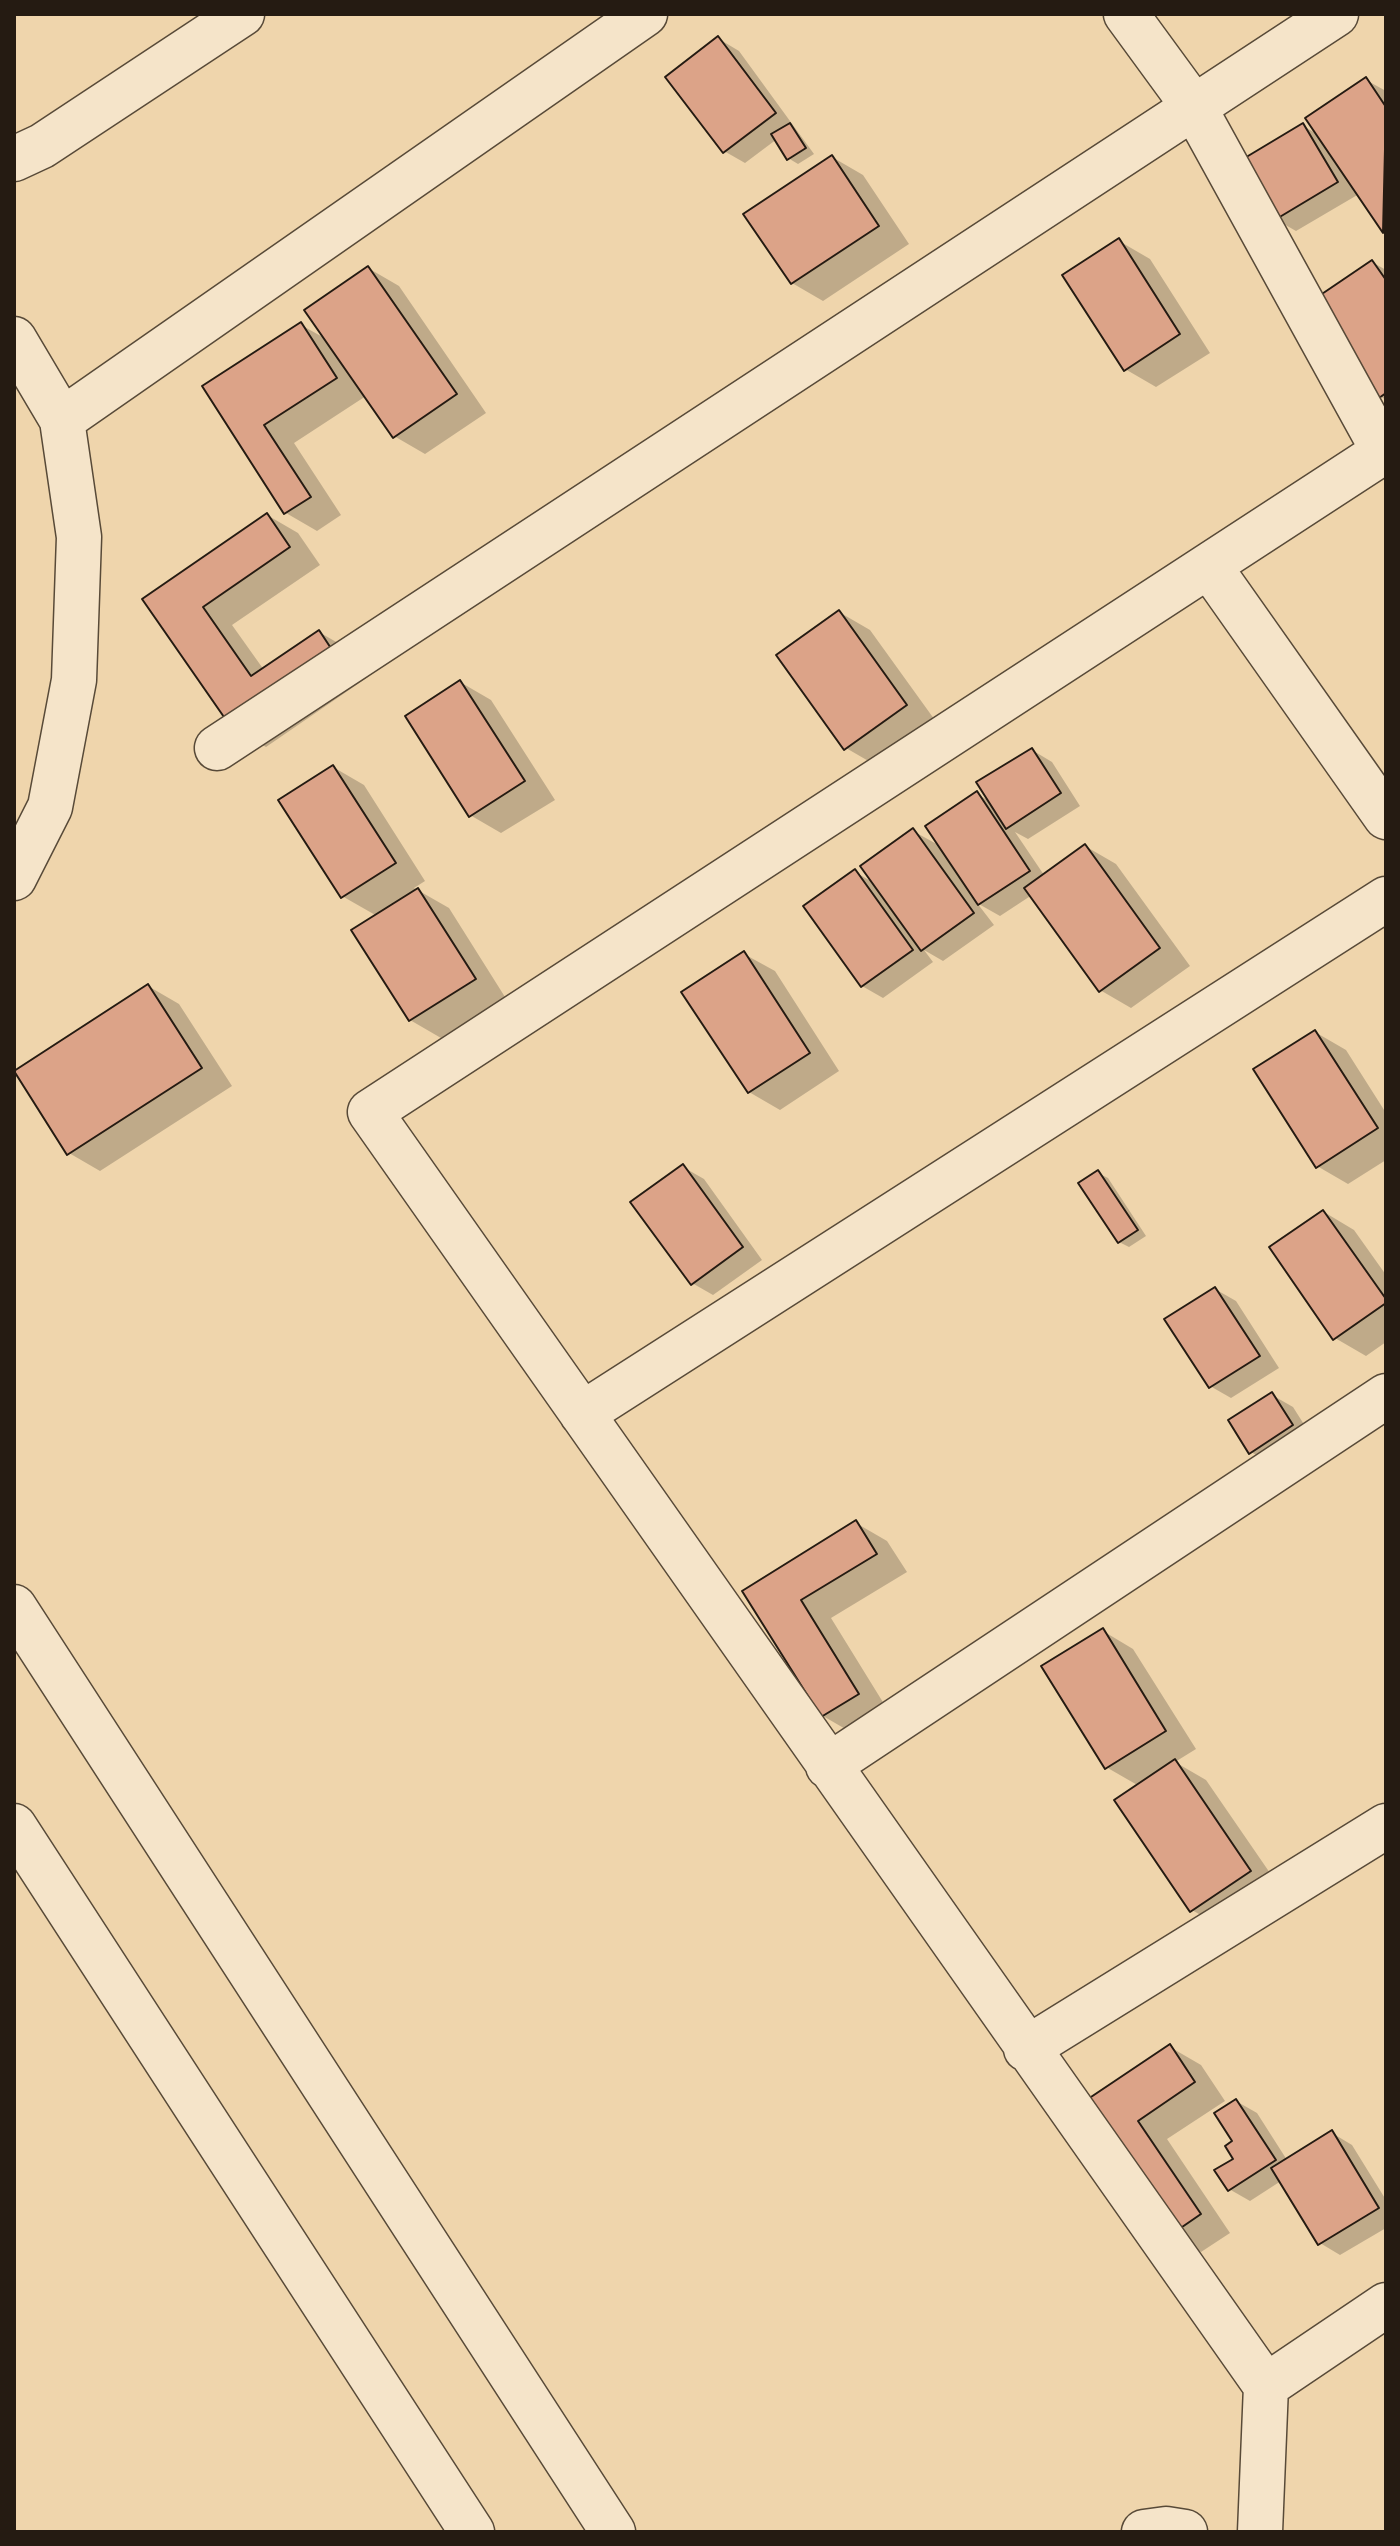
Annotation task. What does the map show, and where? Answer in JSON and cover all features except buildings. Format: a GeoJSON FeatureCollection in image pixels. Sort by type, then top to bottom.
{"type":"FeatureCollection","features":[{"type":"Feature","properties":{"kind":"street"},"geometry":{"type":"LineString","coordinates":[[14,159],[42,146],[242,14]]}},
{"type":"Feature","properties":{"kind":"street"},"geometry":{"type":"LineString","coordinates":[[62,420],[645,14]]}},
{"type":"Feature","properties":{"kind":"street"},"geometry":{"type":"LineString","coordinates":[[1126,14],[1194,107],[1385,451],[370,1112],[1026,2049],[1266,2386],[1260,2532]]}},
{"type":"Feature","properties":{"kind":"street"},"geometry":{"type":"LineString","coordinates":[[217,748],[1336,14]]}},
{"type":"Feature","properties":{"kind":"street"},"geometry":{"type":"LineString","coordinates":[[14,339],[62,420],[79,537],[74,680],[50,807],[14,878]]}},
{"type":"Feature","properties":{"kind":"street"},"geometry":{"type":"LineString","coordinates":[[1209,566],[1386,817]]}},
{"type":"Feature","properties":{"kind":"street"},"geometry":{"type":"LineString","coordinates":[[582,1414],[1386,899]]}},
{"type":"Feature","properties":{"kind":"street"},"geometry":{"type":"LineString","coordinates":[[828,1766],[1386,1396]]}},
{"type":"Feature","properties":{"kind":"street"},"geometry":{"type":"LineString","coordinates":[[14,1607],[613,2532]]}},
{"type":"Feature","properties":{"kind":"street"},"geometry":{"type":"LineString","coordinates":[[14,1826],[472,2532]]}},
{"type":"Feature","properties":{"kind":"street"},"geometry":{"type":"LineString","coordinates":[[1026,2049],[1386,1826]]}},
{"type":"Feature","properties":{"kind":"street"},"geometry":{"type":"LineString","coordinates":[[1266,2386],[1386,2305]]}},
{"type":"Feature","properties":{"kind":"street"},"geometry":{"type":"LineString","coordinates":[[1144,2532],[1166,2529],[1185,2532]]}}]}
